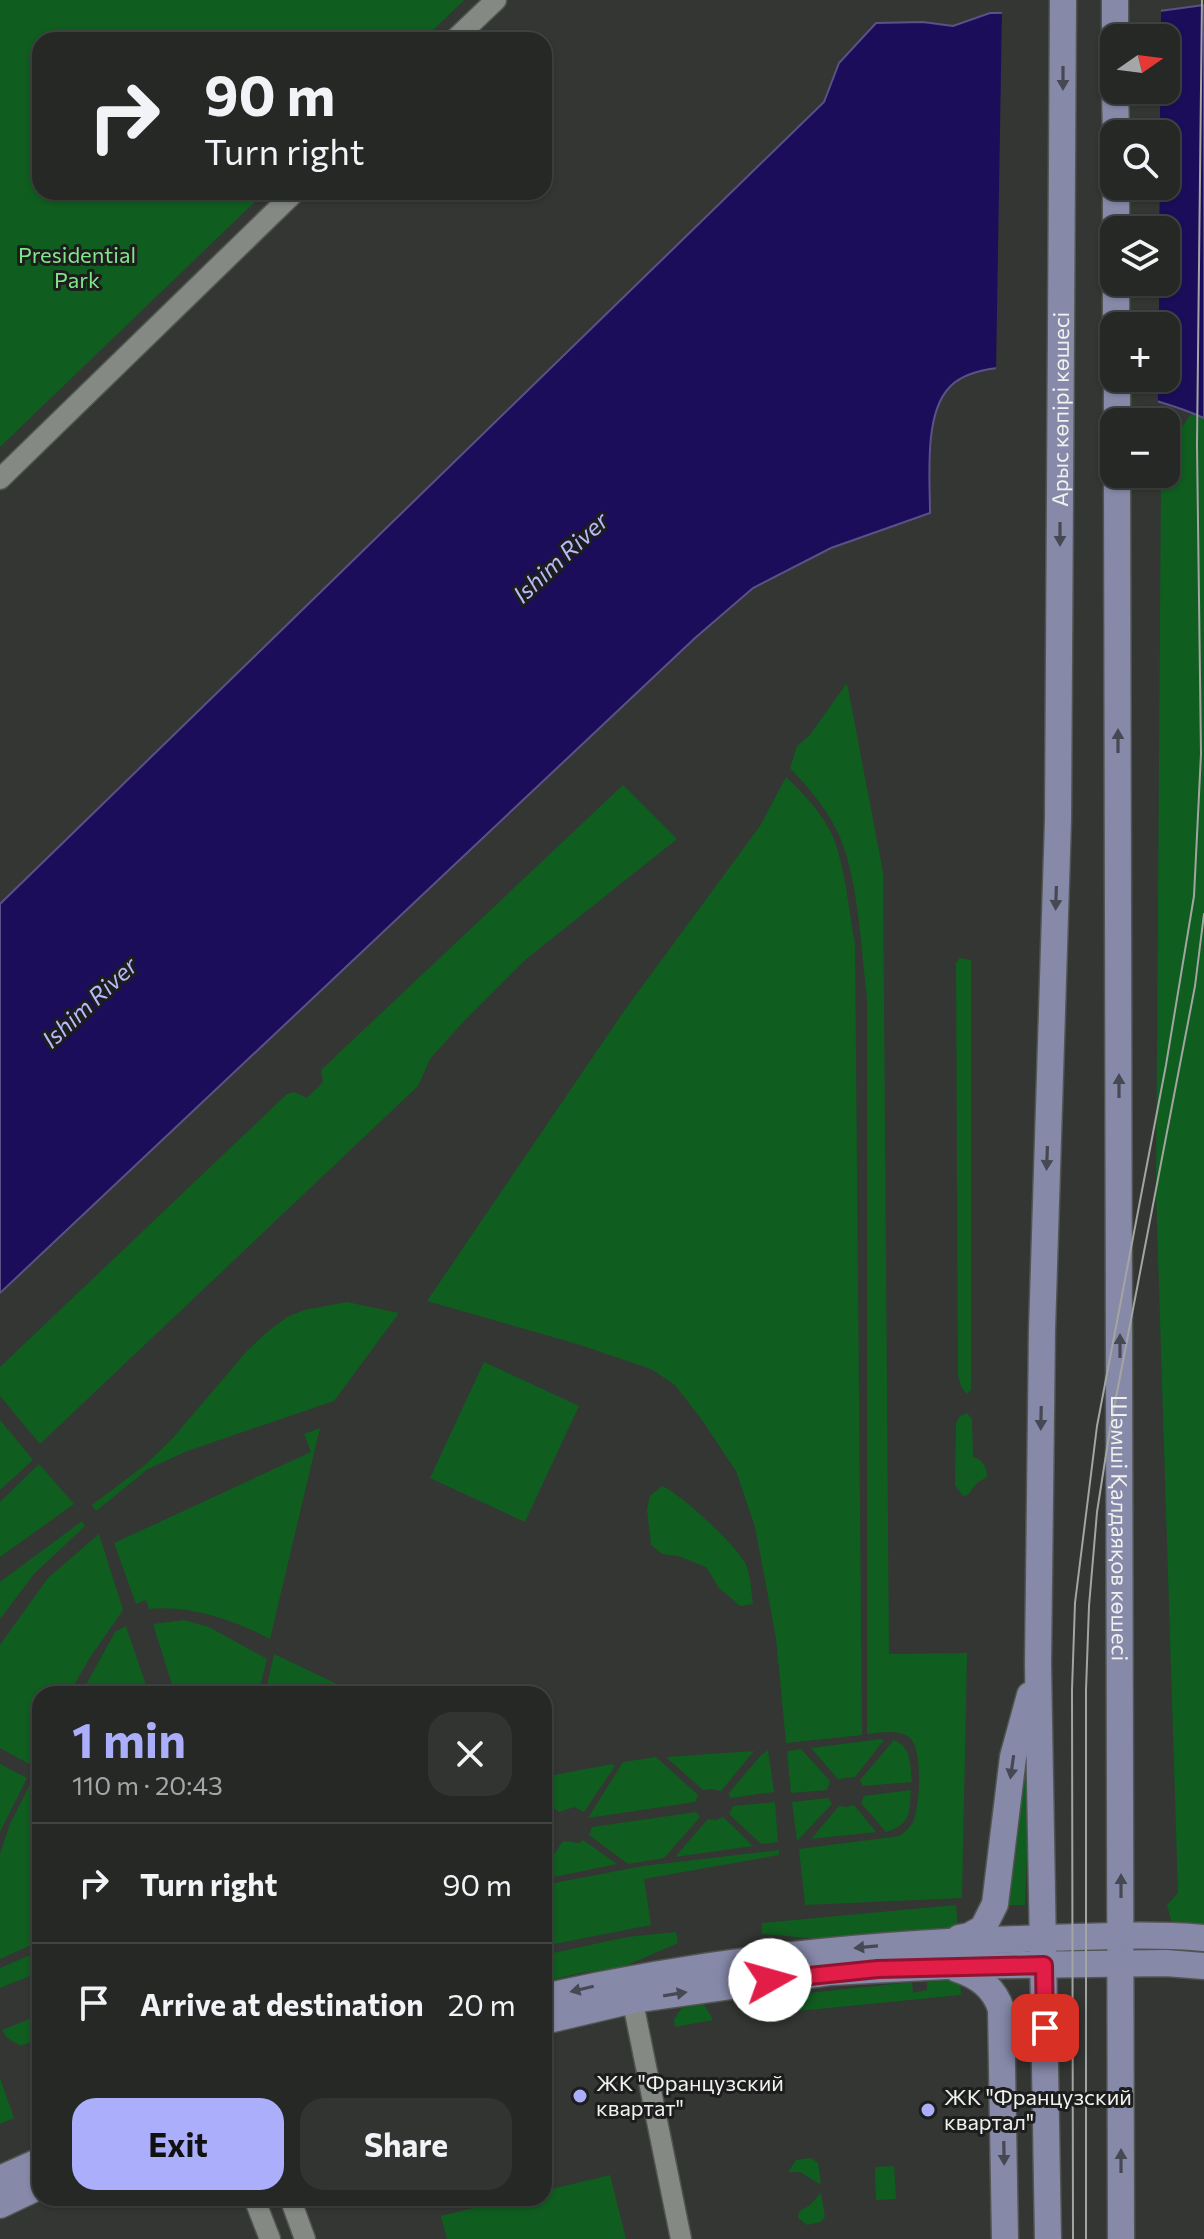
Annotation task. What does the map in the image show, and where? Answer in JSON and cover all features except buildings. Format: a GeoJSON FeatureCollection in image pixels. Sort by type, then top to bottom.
{"type":"FeatureCollection","features":[{"type":"Feature","properties":{"kind":"main road","name":"Арыс көпірі көшесі"},"geometry":{"type":"LineString","coordinates":[[1038,1664],[1042,1330],[1058,820],[1063,0]]}},
{"type":"Feature","properties":{"kind":"main road"},"geometry":{"type":"LineString","coordinates":[[1115,0],[1115,24]]}},
{"type":"Feature","properties":{"kind":"main road","name":"Шәмші Қалдаяқов көшесі"},"geometry":{"type":"LineString","coordinates":[[1117,488],[1121,2239]]}},
{"type":"Feature","properties":{"kind":"main road"},"geometry":{"type":"LineString","coordinates":[[1038,1664],[1048,2239]]}},
{"type":"Feature","properties":{"kind":"main road"},"geometry":{"type":"LineString","coordinates":[[945,1954],[983,1928],[995,1904],[1013,1757],[1038,1664]]}},
{"type":"Feature","properties":{"kind":"main road"},"geometry":{"type":"LineString","coordinates":[[552,1996],[807,1975],[1044,1938],[1120,1950],[1166,1963],[1204,1966]]}},
{"type":"Feature","properties":{"kind":"main road"},"geometry":{"type":"LineString","coordinates":[[945,1954],[1044,1965],[1204,1938]]}},
{"type":"Feature","properties":{"kind":"main road"},"geometry":{"type":"LineString","coordinates":[[945,1954],[983,1980],[998,1998],[1001,2009],[1005,2239]]}},
{"type":"Feature","properties":{"kind":"main road"},"geometry":{"type":"LineString","coordinates":[[552,2018],[631,1989]]}},
{"type":"Feature","properties":{"kind":"main road"},"geometry":{"type":"LineString","coordinates":[[0,2179],[32,2165]]}},
{"type":"Feature","properties":{"kind":"main road"},"geometry":{"type":"LineString","coordinates":[[0,2205],[32,2190]]}},
{"type":"Feature","properties":{"kind":"street"},"geometry":{"type":"LineString","coordinates":[[462,32],[496,0]]}},
{"type":"Feature","properties":{"kind":"street"},"geometry":{"type":"LineString","coordinates":[[0,479],[287,200]]}},
{"type":"Feature","properties":{"kind":"street"},"geometry":{"type":"LineString","coordinates":[[631,1989],[681,2239]]}},
{"type":"Feature","properties":{"kind":"street"},"geometry":{"type":"LineString","coordinates":[[257,2206],[270,2239]]}},
{"type":"Feature","properties":{"kind":"street"},"geometry":{"type":"LineString","coordinates":[[293,2206],[305,2239]]}},
{"type":"Feature","properties":{"kind":"green space","name":"Presidential Park"},"geometry":{"type":"Polygon","coordinates":[[[0,0],[464,0],[431,32],[32,32],[32,200],[257,200],[0,447],[0,0]]]}},
{"type":"Feature","properties":{"kind":"green space"},"geometry":{"type":"Polygon","coordinates":[[[1192,413],[1204,418],[1204,1928],[1172,1924],[1167,1905],[1178,1893],[1156,1191],[1161,488],[1180,488],[1180,430],[1192,413]]]}},
{"type":"Feature","properties":{"kind":"green space"},"geometry":{"type":"Polygon","coordinates":[[[847,683],[883,872],[889,1654],[967,1653],[962,1898],[805,1905],[799,1849],[900,1836],[913,1822],[919,1780],[917,1756],[911,1739],[896,1732],[867,1734],[867,997],[857,909],[849,864],[835,827],[790,768],[797,746],[809,736],[847,683]]]}},
{"type":"Feature","properties":{"kind":"green space"},"geometry":{"type":"Polygon","coordinates":[[[786,777],[824,820],[833,837],[844,875],[855,943],[862,1735],[786,1743],[776,1638],[755,1527],[736,1471],[675,1385],[651,1369],[577,1344],[427,1301],[624,1011],[760,826],[786,777]]]}},
{"type":"Feature","properties":{"kind":"green space"},"geometry":{"type":"Polygon","coordinates":[[[623,785],[677,839],[525,960],[430,1059],[418,1086],[40,1444],[0,1396],[0,1367],[287,1094],[294,1092],[307,1098],[323,1082],[321,1070],[623,785]]]}},
{"type":"Feature","properties":{"kind":"green space"},"geometry":{"type":"Polygon","coordinates":[[[960,958],[971,960],[971,1390],[967,1394],[958,1376],[956,963],[960,958]]]}},
{"type":"Feature","properties":{"kind":"green space"},"geometry":{"type":"Polygon","coordinates":[[[347,1302],[399,1313],[334,1401],[187,1451],[148,1469],[96,1511],[92,1505],[145,1465],[172,1439],[266,1333],[287,1317],[304,1310],[347,1302]]]}},
{"type":"Feature","properties":{"kind":"green space"},"geometry":{"type":"Polygon","coordinates":[[[484,1362],[579,1406],[525,1522],[430,1478],[484,1362]]]}},
{"type":"Feature","properties":{"kind":"green space"},"geometry":{"type":"Polygon","coordinates":[[[967,1413],[972,1419],[973,1457],[984,1464],[987,1477],[963,1496],[955,1485],[956,1423],[960,1416],[967,1413]]]}},
{"type":"Feature","properties":{"kind":"green space"},"geometry":{"type":"Polygon","coordinates":[[[0,1420],[33,1460],[0,1490],[0,1420]]]}},
{"type":"Feature","properties":{"kind":"green space"},"geometry":{"type":"Polygon","coordinates":[[[320,1428],[270,1639],[211,1615],[180,1609],[149,1609],[146,1600],[136,1604],[114,1543],[311,1452],[304,1434],[320,1428]]]}},
{"type":"Feature","properties":{"kind":"green space"},"geometry":{"type":"Polygon","coordinates":[[[39,1464],[74,1504],[0,1557],[0,1502],[39,1464]]]}},
{"type":"Feature","properties":{"kind":"green space"},"geometry":{"type":"Polygon","coordinates":[[[662,1486],[709,1522],[734,1548],[747,1567],[753,1604],[740,1606],[719,1588],[706,1567],[678,1556],[662,1554],[651,1545],[647,1509],[650,1496],[662,1486]]]}},
{"type":"Feature","properties":{"kind":"green space"},"geometry":{"type":"Polygon","coordinates":[[[82,1521],[85,1526],[34,1574],[0,1619],[0,1582],[82,1521]]]}},
{"type":"Feature","properties":{"kind":"green space"},"geometry":{"type":"Polygon","coordinates":[[[99,1534],[123,1610],[74,1686],[32,1686],[32,1759],[29,1764],[0,1748],[0,1645],[48,1578],[99,1534]]]}},
{"type":"Feature","properties":{"kind":"green space"},"geometry":{"type":"Polygon","coordinates":[[[184,1620],[209,1627],[267,1659],[260,1686],[172,1686],[153,1624],[184,1620]]]}},
{"type":"Feature","properties":{"kind":"green space"},"geometry":{"type":"Polygon","coordinates":[[[126,1626],[146,1686],[85,1686],[115,1632],[126,1626]]]}},
{"type":"Feature","properties":{"kind":"green space"},"geometry":{"type":"Polygon","coordinates":[[[274,1654],[341,1686],[267,1686],[274,1654]]]}},
{"type":"Feature","properties":{"kind":"green space"},"geometry":{"type":"Polygon","coordinates":[[[1032,1735],[1025,1905],[1008,1905],[1016,1854],[1020,1780],[1032,1735]]]}},
{"type":"Feature","properties":{"kind":"green space"},"geometry":{"type":"Polygon","coordinates":[[[884,1740],[855,1777],[838,1779],[811,1748],[884,1740]]]}},
{"type":"Feature","properties":{"kind":"green space"},"geometry":{"type":"Polygon","coordinates":[[[894,1740],[907,1752],[912,1782],[863,1786],[860,1780],[894,1740]]]}},
{"type":"Feature","properties":{"kind":"green space"},"geometry":{"type":"Polygon","coordinates":[[[801,1749],[830,1781],[827,1790],[791,1793],[787,1751],[801,1749]]]}},
{"type":"Feature","properties":{"kind":"green space"},"geometry":{"type":"Polygon","coordinates":[[[768,1750],[774,1792],[730,1798],[729,1793],[768,1750]]]}},
{"type":"Feature","properties":{"kind":"green space"},"geometry":{"type":"Polygon","coordinates":[[[754,1751],[721,1791],[703,1790],[666,1757],[754,1751]]]}},
{"type":"Feature","properties":{"kind":"green space"},"geometry":{"type":"Polygon","coordinates":[[[656,1757],[698,1795],[695,1802],[588,1818],[623,1762],[656,1757]]]}},
{"type":"Feature","properties":{"kind":"green space"},"geometry":{"type":"Polygon","coordinates":[[[0,1764],[27,1778],[0,1832],[0,1764]]]}},
{"type":"Feature","properties":{"kind":"green space"},"geometry":{"type":"Polygon","coordinates":[[[612,1764],[615,1766],[584,1812],[574,1807],[559,1812],[552,1806],[552,1775],[612,1764]]]}},
{"type":"Feature","properties":{"kind":"green space"},"geometry":{"type":"Polygon","coordinates":[[[32,1781],[32,1945],[0,1959],[0,1854],[10,1824],[32,1781]]]}},
{"type":"Feature","properties":{"kind":"green space"},"geometry":{"type":"Polygon","coordinates":[[[911,1790],[907,1817],[900,1825],[886,1832],[861,1803],[864,1796],[911,1790]]]}},
{"type":"Feature","properties":{"kind":"green space"},"geometry":{"type":"Polygon","coordinates":[[[828,1798],[832,1804],[797,1841],[792,1802],[828,1798]]]}},
{"type":"Feature","properties":{"kind":"green space"},"geometry":{"type":"Polygon","coordinates":[[[775,1802],[778,1842],[761,1844],[729,1814],[733,1806],[775,1802]]]}},
{"type":"Feature","properties":{"kind":"green space"},"geometry":{"type":"Polygon","coordinates":[[[854,1805],[876,1832],[811,1839],[839,1806],[854,1805]]]}},
{"type":"Feature","properties":{"kind":"green space"},"geometry":{"type":"Polygon","coordinates":[[[696,1812],[700,1817],[664,1858],[628,1864],[589,1835],[592,1827],[696,1812]]]}},
{"type":"Feature","properties":{"kind":"green space"},"geometry":{"type":"Polygon","coordinates":[[[723,1817],[753,1846],[675,1857],[708,1819],[723,1817]]]}},
{"type":"Feature","properties":{"kind":"green space"},"geometry":{"type":"Polygon","coordinates":[[[583,1840],[617,1864],[552,1877],[552,1857],[563,1841],[579,1843],[583,1840]]]}},
{"type":"Feature","properties":{"kind":"green space"},"geometry":{"type":"Polygon","coordinates":[[[779,1850],[779,1855],[644,1879],[651,1925],[552,1944],[552,1883],[643,1866],[779,1850]]]}},
{"type":"Feature","properties":{"kind":"green space"},"geometry":{"type":"Polygon","coordinates":[[[956,1905],[958,1928],[820,1939],[762,1934],[762,1923],[956,1905]]]}},
{"type":"Feature","properties":{"kind":"green space"},"geometry":{"type":"Polygon","coordinates":[[[676,1932],[678,1943],[623,1967],[552,1980],[552,1953],[627,1937],[676,1932]]]}},
{"type":"Feature","properties":{"kind":"green space"},"geometry":{"type":"Polygon","coordinates":[[[32,1954],[32,1975],[0,1988],[0,1968],[32,1954]]]}},
{"type":"Feature","properties":{"kind":"green space"},"geometry":{"type":"Polygon","coordinates":[[[960,1979],[961,1995],[747,2016],[745,2013],[752,1999],[912,1982],[913,1993],[927,1990],[927,1982],[960,1979]]]}},
{"type":"Feature","properties":{"kind":"green space"},"geometry":{"type":"Polygon","coordinates":[[[704,2004],[713,2020],[675,2027],[674,2019],[682,2008],[704,2004]]]}},
{"type":"Feature","properties":{"kind":"green space"},"geometry":{"type":"Polygon","coordinates":[[[32,2018],[32,2041],[21,2046],[7,2038],[2,2030],[32,2018]]]}},
{"type":"Feature","properties":{"kind":"green space"},"geometry":{"type":"Polygon","coordinates":[[[0,2078],[14,2118],[0,2124],[0,2078]]]}},
{"type":"Feature","properties":{"kind":"green space"},"geometry":{"type":"Polygon","coordinates":[[[811,2158],[818,2163],[821,2185],[800,2172],[788,2172],[796,2160],[811,2158]]]}},
{"type":"Feature","properties":{"kind":"green space"},"geometry":{"type":"Polygon","coordinates":[[[894,2166],[896,2199],[876,2200],[875,2167],[894,2166]]]}},
{"type":"Feature","properties":{"kind":"green space"},"geometry":{"type":"Polygon","coordinates":[[[610,2175],[626,2239],[447,2239],[441,2216],[482,2206],[552,2206],[552,2189],[610,2175]]]}},
{"type":"Feature","properties":{"kind":"green space"},"geometry":{"type":"Polygon","coordinates":[[[821,2193],[825,2217],[821,2222],[807,2225],[798,2218],[799,2211],[809,2206],[821,2193]]]}},
{"type":"Feature","properties":{"kind":"water","name":"Ishim River"},"geometry":{"type":"Polygon","coordinates":[[[1204,5],[1204,418],[1122,392],[1180,392],[1180,312],[1100,312],[1100,386],[1024,368],[988,369],[956,382],[940,401],[935,415],[929,466],[930,513],[831,548],[753,588],[695,638],[0,1293],[0,904],[824,102],[839,63],[876,23],[923,22],[953,26],[990,13],[1152,12],[1204,5]]]}},
{"type":"Feature","properties":{"kind":"pier"},"geometry":{"type":"Polygon","coordinates":[[[1161,7],[1161,24],[1100,24],[1100,104],[1160,104],[1160,120],[1100,120],[1100,200],[1160,200],[1159,216],[1100,216],[1100,296],[1159,296],[1159,312],[1100,312],[1100,390],[1032,372],[996,371],[1002,9],[1161,7]]]}},
{"type":"Feature","properties":{"kind":"pier"},"geometry":{"type":"Polygon","coordinates":[[[1106,392],[1158,392],[1158,406],[1106,392]]]}},
{"type":"Feature","properties":{"kind":"tram line"},"geometry":{"type":"LineString","coordinates":[[1073,2239],[1072,1690],[1075,1603],[1097,1426],[1166,1065],[1194,896],[1201,754],[1197,444],[1202,0]]}},
{"type":"Feature","properties":{"kind":"tram line"},"geometry":{"type":"LineString","coordinates":[[1086,2239],[1086,1690],[1097,1512],[1110,1429],[1195,986],[1204,914]]}},
{"type":"Feature","properties":{"kind":"place","name":"ЖК \"Французский квартат\""},"geometry":{"type":"Point","coordinates":[580,2096]}},
{"type":"Feature","properties":{"kind":"place","name":"ЖК \"Французский квартал\""},"geometry":{"type":"Point","coordinates":[928,2110]}},
{"type":"Feature","properties":{"kind":"route"},"geometry":{"type":"LineString","coordinates":[[770,1980],[878,1969],[1044,1965],[1045,2028]]}}]}
